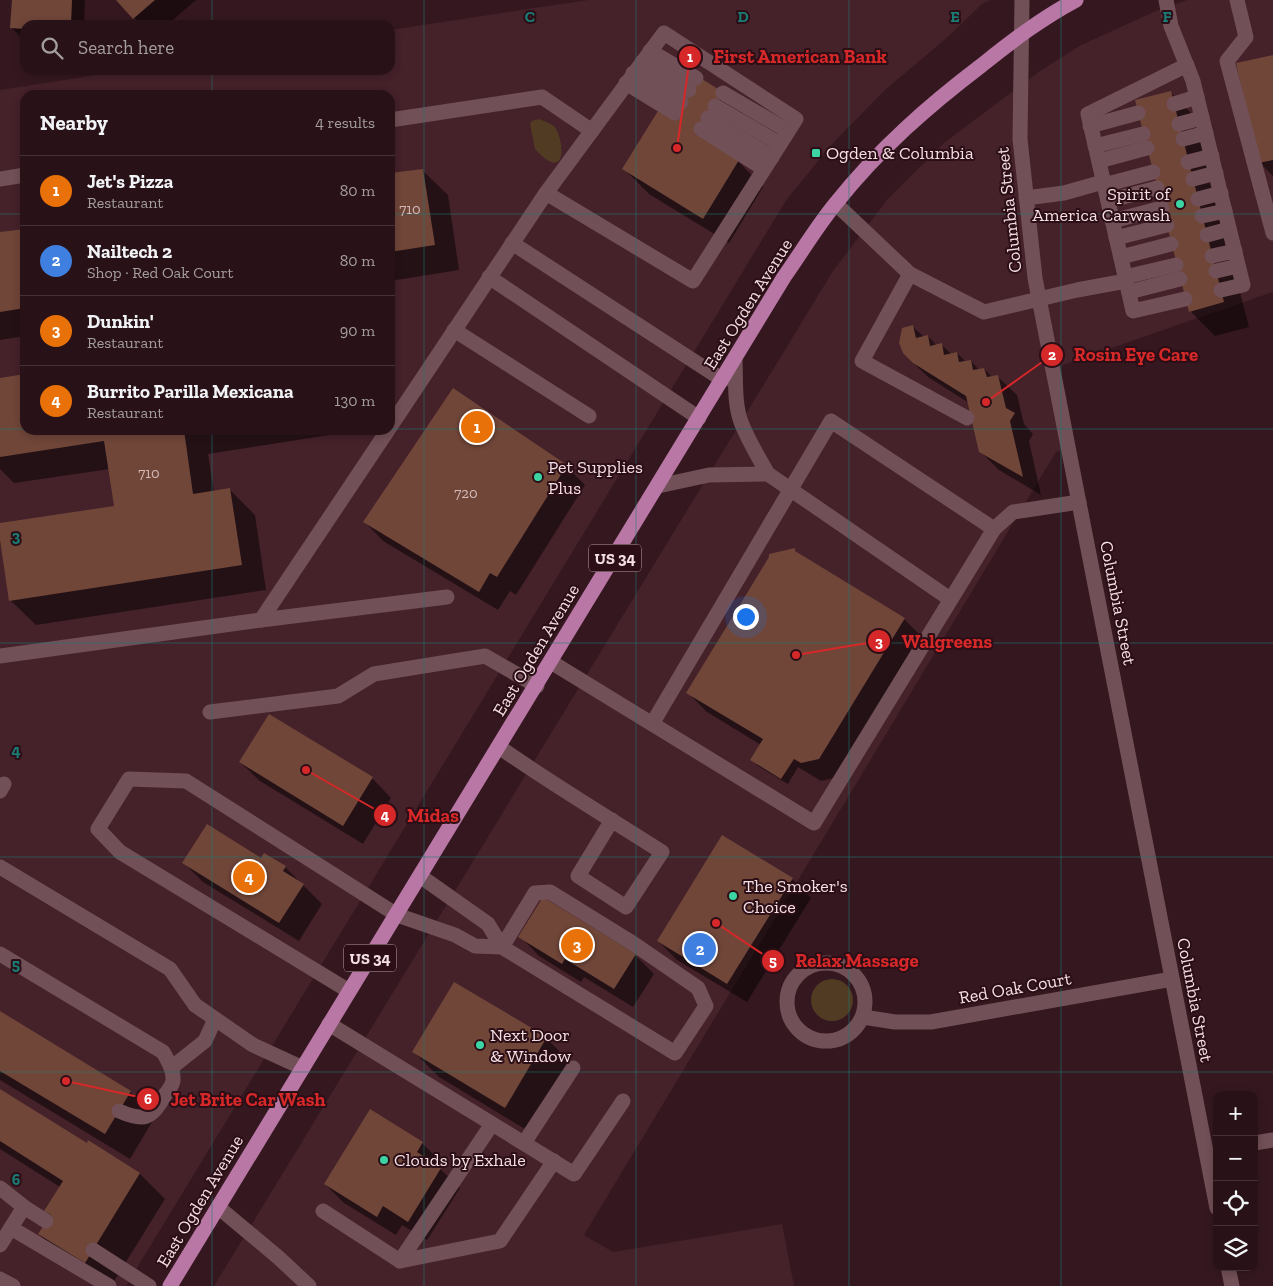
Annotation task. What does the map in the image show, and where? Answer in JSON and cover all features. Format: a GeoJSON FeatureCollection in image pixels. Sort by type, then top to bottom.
{"type":"FeatureCollection","features":[{"type":"Feature","properties":{"kind":"main road","name":"East Ogden Avenue"},"geometry":{"type":"LineString","coordinates":[[170,1286],[784,278],[836,204],[886,146],[930,106],[1022,34],[1057,10],[1076,0]]}},
{"type":"Feature","properties":{"kind":"street","name":"Columbia Street"},"geometry":{"type":"LineString","coordinates":[[1022,0],[1019,126],[1035,278],[1172,979],[1211,1151],[1214,1181]]}},
{"type":"Feature","properties":{"kind":"street"},"geometry":{"type":"LineString","coordinates":[[1166,0],[1171,26],[1187,65],[1197,97],[1243,284],[1221,290]]}},
{"type":"Feature","properties":{"kind":"street"},"geometry":{"type":"LineString","coordinates":[[1237,0],[1246,37],[1227,62],[1273,233]]}},
{"type":"Feature","properties":{"kind":"street"},"geometry":{"type":"LineString","coordinates":[[395,419],[546,192],[664,33],[796,119],[693,281],[546,192]]}},
{"type":"Feature","properties":{"kind":"street"},"geometry":{"type":"LineString","coordinates":[[1185,298],[1133,311],[1088,114],[1187,65]]}},
{"type":"Feature","properties":{"kind":"street"},"geometry":{"type":"LineString","coordinates":[[638,67],[685,96],[638,67]]}},
{"type":"Feature","properties":{"kind":"street"},"geometry":{"type":"LineString","coordinates":[[395,119],[542,97],[592,131]]}},
{"type":"Feature","properties":{"kind":"street"},"geometry":{"type":"LineString","coordinates":[[1174,104],[1197,97]]}},
{"type":"Feature","properties":{"kind":"street"},"geometry":{"type":"LineString","coordinates":[[776,150],[712,112],[776,150]]}},
{"type":"Feature","properties":{"kind":"street"},"geometry":{"type":"LineString","coordinates":[[1090,126],[1138,113]]}},
{"type":"Feature","properties":{"kind":"street"},"geometry":{"type":"LineString","coordinates":[[1179,124],[1202,118]]}},
{"type":"Feature","properties":{"kind":"street"},"geometry":{"type":"LineString","coordinates":[[1183,140],[1206,133]]}},
{"type":"Feature","properties":{"kind":"street"},"geometry":{"type":"LineString","coordinates":[[1095,146],[1145,141],[1099,162]]}},
{"type":"Feature","properties":{"kind":"street"},"geometry":{"type":"LineString","coordinates":[[1188,162],[1212,156]]}},
{"type":"Feature","properties":{"kind":"street"},"geometry":{"type":"LineString","coordinates":[[1026,198],[1064,194],[1153,172]]}},
{"type":"Feature","properties":{"kind":"street"},"geometry":{"type":"LineString","coordinates":[[1193,179],[1216,173]]}},
{"type":"Feature","properties":{"kind":"street"},"geometry":{"type":"LineString","coordinates":[[0,179],[20,176]]}},
{"type":"Feature","properties":{"kind":"street"},"geometry":{"type":"LineString","coordinates":[[1108,201],[1157,188]]}},
{"type":"Feature","properties":{"kind":"street"},"geometry":{"type":"LineString","coordinates":[[1198,199],[1221,193]]}},
{"type":"Feature","properties":{"kind":"street"},"geometry":{"type":"LineString","coordinates":[[836,204],[910,274],[984,312],[1178,272]]}},
{"type":"Feature","properties":{"kind":"street"},"geometry":{"type":"LineString","coordinates":[[1112,221],[1162,208]]}},
{"type":"Feature","properties":{"kind":"street"},"geometry":{"type":"LineString","coordinates":[[1202,216],[1225,210]]}},
{"type":"Feature","properties":{"kind":"street"},"geometry":{"type":"LineString","coordinates":[[1116,238],[1167,225]]}},
{"type":"Feature","properties":{"kind":"street"},"geometry":{"type":"LineString","coordinates":[[1207,235],[1229,229]]}},
{"type":"Feature","properties":{"kind":"street"},"geometry":{"type":"LineString","coordinates":[[512,243],[723,380]]}},
{"type":"Feature","properties":{"kind":"street"},"geometry":{"type":"LineString","coordinates":[[1121,257],[1171,244]]}},
{"type":"Feature","properties":{"kind":"street"},"geometry":{"type":"LineString","coordinates":[[1214,263],[1236,258]]}},
{"type":"Feature","properties":{"kind":"street"},"geometry":{"type":"LineString","coordinates":[[910,274],[862,361],[967,418]]}},
{"type":"Feature","properties":{"kind":"street"},"geometry":{"type":"LineString","coordinates":[[489,277],[699,418]]}},
{"type":"Feature","properties":{"kind":"street"},"geometry":{"type":"LineString","coordinates":[[454,330],[589,416]]}},
{"type":"Feature","properties":{"kind":"street"},"geometry":{"type":"LineString","coordinates":[[735,360],[737,400],[741,421],[754,450],[768,474],[950,599]]}},
{"type":"Feature","properties":{"kind":"street"},"geometry":{"type":"LineString","coordinates":[[652,724],[831,421],[994,529]]}},
{"type":"Feature","properties":{"kind":"street"},"geometry":{"type":"LineString","coordinates":[[262,620],[384,435]]}},
{"type":"Feature","properties":{"kind":"street"},"geometry":{"type":"LineString","coordinates":[[658,486],[709,475],[768,474]]}},
{"type":"Feature","properties":{"kind":"street"},"geometry":{"type":"LineString","coordinates":[[551,662],[814,823],[994,529],[1013,512],[1079,502]]}},
{"type":"Feature","properties":{"kind":"street"},"geometry":{"type":"LineString","coordinates":[[0,656],[446,597]]}},
{"type":"Feature","properties":{"kind":"street"},"geometry":{"type":"LineString","coordinates":[[210,712],[338,696],[374,674],[485,656],[537,686]]}},
{"type":"Feature","properties":{"kind":"street"},"geometry":{"type":"LineString","coordinates":[[499,747],[662,852],[626,907],[578,876],[612,820]]}},
{"type":"Feature","properties":{"kind":"street"},"geometry":{"type":"LineString","coordinates":[[350,991],[120,852],[98,829],[129,779],[186,781],[397,915],[455,934],[475,946],[502,947]]}},
{"type":"Feature","properties":{"kind":"street"},"geometry":{"type":"LineString","coordinates":[[0,867],[170,969],[195,1005],[253,1045],[303,1068]]}},
{"type":"Feature","properties":{"kind":"street"},"geometry":{"type":"LineString","coordinates":[[420,876],[488,924],[502,947],[675,1053],[706,1006],[698,988],[634,944],[550,892],[535,893],[502,947]]}},
{"type":"Feature","properties":{"kind":"street"},"geometry":{"type":"LineString","coordinates":[[0,954],[162,1052],[172,1068],[173,1082],[158,1109],[147,1116],[135,1118],[119,1111]]}},
{"type":"Feature","properties":{"kind":"street"},"geometry":{"type":"LineString","coordinates":[[825,962],[838,964],[850,970],[859,979],[864,991],[866,1004],[863,1017],[856,1028],[846,1036],[834,1041],[808,1038],[798,1030],[790,1019],[787,1007],[787,994],[792,981],[812,965],[825,962]]}},
{"type":"Feature","properties":{"kind":"street","name":"Red Oak Court"},"geometry":{"type":"LineString","coordinates":[[863,1017],[895,1022],[931,1022],[1172,979]]}},
{"type":"Feature","properties":{"kind":"street"},"geometry":{"type":"LineString","coordinates":[[172,1068],[205,1041],[215,1019]]}},
{"type":"Feature","properties":{"kind":"street"},"geometry":{"type":"LineString","coordinates":[[330,1024],[574,1174],[622,1101]]}},
{"type":"Feature","properties":{"kind":"street"},"geometry":{"type":"LineString","coordinates":[[524,1143],[573,1068]]}},
{"type":"Feature","properties":{"kind":"street"},"geometry":{"type":"LineString","coordinates":[[400,1261],[492,1124]]}},
{"type":"Feature","properties":{"kind":"street"},"geometry":{"type":"LineString","coordinates":[[1258,1142],[1273,1140]]}},
{"type":"Feature","properties":{"kind":"street"},"geometry":{"type":"LineString","coordinates":[[323,1211],[400,1261],[500,1241],[554,1161]]}},
{"type":"Feature","properties":{"kind":"street"},"geometry":{"type":"LineString","coordinates":[[0,1188],[46,1222]]}},
{"type":"Feature","properties":{"kind":"street"},"geometry":{"type":"LineString","coordinates":[[0,1245],[24,1207]]}},
{"type":"Feature","properties":{"kind":"street"},"geometry":{"type":"LineString","coordinates":[[218,1207],[279,1258],[308,1286]]}},
{"type":"Feature","properties":{"kind":"street"},"geometry":{"type":"LineString","coordinates":[[11,1228],[109,1286]]}},
{"type":"Feature","properties":{"kind":"street"},"geometry":{"type":"LineString","coordinates":[[93,1250],[149,1286]]}},
{"type":"Feature","properties":{"kind":"street"},"geometry":{"type":"LineString","coordinates":[[1229,1271],[1232,1286]]}},
{"type":"Feature","properties":{"kind":"street"},"geometry":{"type":"LineString","coordinates":[[0,1279],[12,1286]]}},
{"type":"Feature","properties":{"kind":"shaded area"},"geometry":{"type":"Polygon","coordinates":[[[588,0],[990,0],[982,4],[949,36],[886,89],[831,145],[787,199],[126,1286],[0,1286],[0,90],[97,75],[395,75],[395,29],[588,0]]]}},
{"type":"Feature","properties":{"kind":"shaded area"},"geometry":{"type":"Polygon","coordinates":[[[1187,0],[1273,0],[1273,292],[1051,369],[1067,448],[1056,452],[584,1235],[613,1252],[782,1224],[794,1286],[214,1286],[833,271],[887,200],[945,142],[1040,71],[1081,45],[1156,11],[1187,0]]]}},
{"type":"Feature","properties":{"kind":"shaded area"},"geometry":{"type":"Polygon","coordinates":[[[539,119],[554,126],[559,135],[562,149],[560,160],[556,162],[547,160],[535,149],[530,124],[532,121],[539,119]]]}},
{"type":"Feature","properties":{"kind":"shaded area"},"geometry":{"type":"Polygon","coordinates":[[[832,979],[847,985],[853,1000],[847,1015],[832,1021],[817,1015],[811,1000],[817,985],[832,979]]]}},
{"type":"Feature","properties":{"kind":"building"},"geometry":{"type":"Polygon","coordinates":[[[12,0],[72,0],[71,20],[20,20],[20,29],[10,28],[12,0]]]}},
{"type":"Feature","properties":{"kind":"building"},"geometry":{"type":"Polygon","coordinates":[[[116,0],[155,0],[133,19],[116,0]]]}},
{"type":"Feature","properties":{"kind":"building"},"geometry":{"type":"Polygon","coordinates":[[[1273,55],[1273,160],[1258,163],[1236,63],[1273,55]]]}},
{"type":"Feature","properties":{"kind":"building"},"geometry":{"type":"Polygon","coordinates":[[[697,76],[723,92],[701,129],[739,160],[703,219],[622,169],[658,111],[697,76]]]}},
{"type":"Feature","properties":{"kind":"building","name":"Spirit of America Carwash"},"geometry":{"type":"Polygon","coordinates":[[[1171,91],[1224,302],[1189,312],[1135,100],[1171,91]]]}},
{"type":"Feature","properties":{"kind":"building"},"geometry":{"type":"Polygon","coordinates":[[[423,169],[435,245],[395,251],[395,172],[423,169]]]}},
{"type":"Feature","properties":{"kind":"building"},"geometry":{"type":"Polygon","coordinates":[[[20,230],[20,309],[0,312],[0,232],[20,230]]]}},
{"type":"Feature","properties":{"kind":"building"},"geometry":{"type":"Polygon","coordinates":[[[913,325],[916,338],[928,335],[930,346],[942,343],[944,355],[957,352],[959,362],[971,360],[973,370],[984,368],[987,377],[998,375],[1006,408],[1015,413],[1010,421],[1023,477],[979,452],[966,396],[913,363],[903,353],[899,343],[902,328],[913,325]]]}},
{"type":"Feature","properties":{"kind":"building"},"geometry":{"type":"Polygon","coordinates":[[[20,375],[20,435],[185,435],[193,494],[230,488],[242,565],[9,601],[0,540],[0,523],[114,506],[104,441],[0,457],[0,378],[20,375]]]}},
{"type":"Feature","properties":{"kind":"building"},"geometry":{"type":"Polygon","coordinates":[[[453,388],[567,465],[497,577],[490,573],[479,592],[363,522],[453,388]]]}},
{"type":"Feature","properties":{"kind":"building"},"geometry":{"type":"Polygon","coordinates":[[[795,548],[795,551],[905,618],[819,759],[801,763],[794,759],[781,779],[750,760],[763,739],[686,693],[769,557],[769,554],[795,548]]]}},
{"type":"Feature","properties":{"kind":"building"},"geometry":{"type":"Polygon","coordinates":[[[269,714],[373,777],[343,826],[239,762],[269,714]]]}},
{"type":"Feature","properties":{"kind":"building"},"geometry":{"type":"Polygon","coordinates":[[[207,824],[261,858],[264,853],[286,866],[283,871],[304,884],[279,923],[182,863],[207,824]]]}},
{"type":"Feature","properties":{"kind":"building"},"geometry":{"type":"Polygon","coordinates":[[[722,835],[793,878],[727,984],[657,941],[722,835]]]}},
{"type":"Feature","properties":{"kind":"building"},"geometry":{"type":"Polygon","coordinates":[[[543,897],[636,954],[614,989],[565,959],[562,964],[518,937],[543,897]]]}},
{"type":"Feature","properties":{"kind":"building","name":"Next Door & Window"},"geometry":{"type":"Polygon","coordinates":[[[454,982],[547,1037],[505,1108],[412,1052],[454,982]]]}},
{"type":"Feature","properties":{"kind":"building"},"geometry":{"type":"Polygon","coordinates":[[[0,1011],[131,1091],[105,1134],[0,1071],[0,1011]]]}},
{"type":"Feature","properties":{"kind":"building"},"geometry":{"type":"Polygon","coordinates":[[[0,1089],[87,1143],[88,1140],[140,1173],[85,1263],[38,1234],[51,1215],[44,1211],[63,1181],[0,1141],[0,1089]]]}},
{"type":"Feature","properties":{"kind":"building","name":"Clouds by Exhale"},"geometry":{"type":"Polygon","coordinates":[[[370,1109],[423,1142],[417,1152],[441,1168],[408,1222],[383,1206],[377,1217],[324,1184],[370,1109]]]}},
{"type":"Feature","properties":{"kind":"place","name":"First American Bank"},"geometry":{"type":"Point","coordinates":[677,148]}},
{"type":"Feature","properties":{"kind":"place","name":"Ogden & Columbia"},"geometry":{"type":"Point","coordinates":[816,153]}},
{"type":"Feature","properties":{"kind":"place","name":"Spirit of America Carwash"},"geometry":{"type":"Point","coordinates":[1180,204]}},
{"type":"Feature","properties":{"kind":"place","name":"Rosin Eye Care"},"geometry":{"type":"Point","coordinates":[986,402]}},
{"type":"Feature","properties":{"kind":"place","name":"Jet's Pizza"},"geometry":{"type":"Point","coordinates":[477,427]}},
{"type":"Feature","properties":{"kind":"place","name":"Pet Supplies Plus"},"geometry":{"type":"Point","coordinates":[538,477]}},
{"type":"Feature","properties":{"kind":"place","name":"Walgreens"},"geometry":{"type":"Point","coordinates":[796,655]}},
{"type":"Feature","properties":{"kind":"place","name":"Midas"},"geometry":{"type":"Point","coordinates":[306,770]}},
{"type":"Feature","properties":{"kind":"place","name":"Burrito Parilla Mexicana"},"geometry":{"type":"Point","coordinates":[249,877]}},
{"type":"Feature","properties":{"kind":"place","name":"The Smoker's Choice"},"geometry":{"type":"Point","coordinates":[733,896]}},
{"type":"Feature","properties":{"kind":"place","name":"Relax Massage"},"geometry":{"type":"Point","coordinates":[716,923]}},
{"type":"Feature","properties":{"kind":"place","name":"Dunkin'"},"geometry":{"type":"Point","coordinates":[577,945]}},
{"type":"Feature","properties":{"kind":"place","name":"Nailtech 2"},"geometry":{"type":"Point","coordinates":[700,949]}},
{"type":"Feature","properties":{"kind":"place","name":"Next Door & Window"},"geometry":{"type":"Point","coordinates":[480,1045]}},
{"type":"Feature","properties":{"kind":"place","name":"Jet Brite Car Wash"},"geometry":{"type":"Point","coordinates":[66,1081]}},
{"type":"Feature","properties":{"kind":"place","name":"Clouds by Exhale"},"geometry":{"type":"Point","coordinates":[384,1160]}}]}
